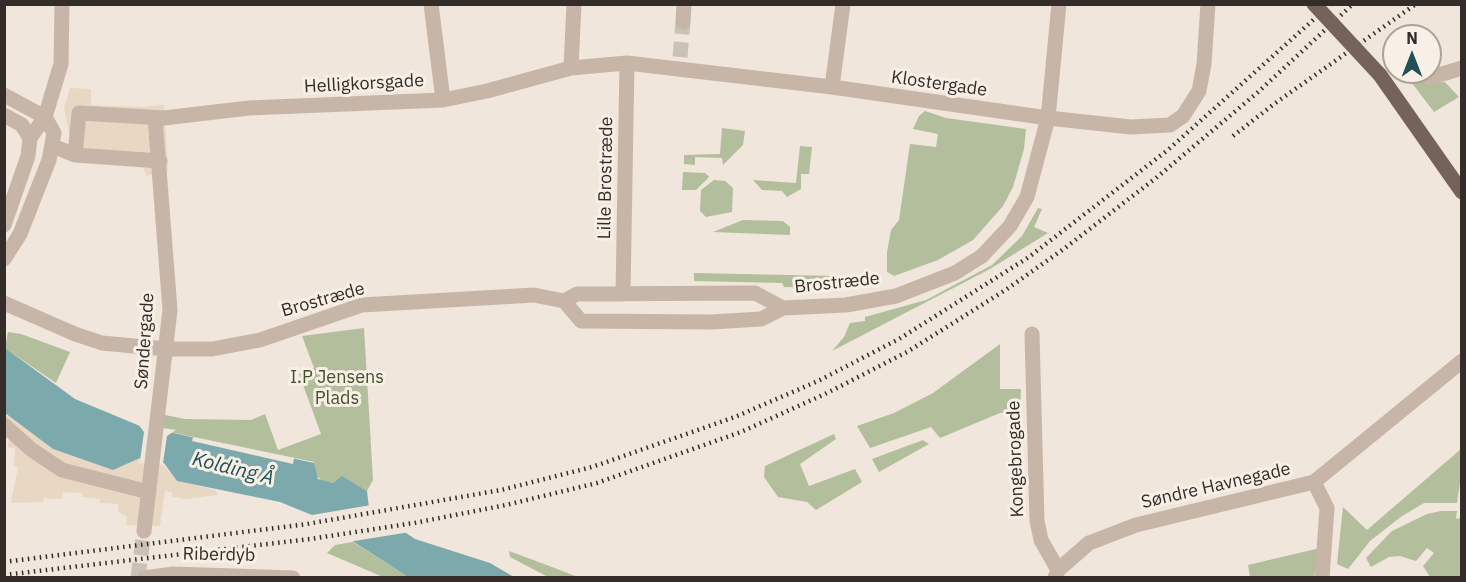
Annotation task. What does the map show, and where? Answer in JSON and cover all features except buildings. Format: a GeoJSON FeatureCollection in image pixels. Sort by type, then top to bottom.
{"type":"FeatureCollection","features":[{"type":"Feature","properties":{"kind":"main road"},"geometry":{"type":"LineString","coordinates":[[1314,4],[1380,75],[1461,192]]}},
{"type":"Feature","properties":{"kind":"street"},"geometry":{"type":"LineString","coordinates":[[4,225],[28,156],[30,138],[45,117],[61,64],[62,4]]}},
{"type":"Feature","properties":{"kind":"street"},"geometry":{"type":"LineString","coordinates":[[431,4],[443,100]]}},
{"type":"Feature","properties":{"kind":"street"},"geometry":{"type":"LineString","coordinates":[[571,68],[574,4]]}},
{"type":"Feature","properties":{"kind":"street"},"geometry":{"type":"LineString","coordinates":[[683,22],[684,4]]}},
{"type":"Feature","properties":{"kind":"street"},"geometry":{"type":"LineString","coordinates":[[832,87],[843,4]]}},
{"type":"Feature","properties":{"kind":"street","name":"Brostræde"},"geometry":{"type":"LineString","coordinates":[[4,303],[75,334],[102,343],[166,349],[236,347],[362,305],[534,295],[564,301],[581,321],[761,319],[783,308],[846,305],[896,296],[955,273],[982,256],[1010,226],[1028,197],[1048,118],[1059,4]]}},
{"type":"Feature","properties":{"kind":"street","name":"Klostergade"},"geometry":{"type":"LineString","coordinates":[[571,68],[627,63],[679,62],[939,104],[1048,118],[1131,127],[1170,125],[1183,116],[1199,91],[1204,64],[1208,4]]}},
{"type":"Feature","properties":{"kind":"street","name":"Lille Brostræde"},"geometry":{"type":"LineString","coordinates":[[623,294],[627,63]]}},
{"type":"Feature","properties":{"kind":"street","name":"Helligkorsgade"},"geometry":{"type":"LineString","coordinates":[[75,155],[78,113],[155,117],[249,108],[443,100],[487,91],[571,68]]}},
{"type":"Feature","properties":{"kind":"street"},"geometry":{"type":"LineString","coordinates":[[1442,74],[1461,68]]}},
{"type":"Feature","properties":{"kind":"street"},"geometry":{"type":"LineString","coordinates":[[4,95],[45,117],[54,133],[53,146],[20,234],[4,259]]}},
{"type":"Feature","properties":{"kind":"street"},"geometry":{"type":"LineString","coordinates":[[4,115],[22,125],[30,138]]}},
{"type":"Feature","properties":{"kind":"street","name":"Søndergade"},"geometry":{"type":"LineString","coordinates":[[144,531],[170,310],[155,117]]}},
{"type":"Feature","properties":{"kind":"street"},"geometry":{"type":"LineString","coordinates":[[53,146],[75,155],[160,161]]}},
{"type":"Feature","properties":{"kind":"street","name":"Brostræde"},"geometry":{"type":"LineString","coordinates":[[564,301],[577,294],[755,293],[783,308]]}},
{"type":"Feature","properties":{"kind":"street","name":"Kongebrogade"},"geometry":{"type":"LineString","coordinates":[[1032,334],[1037,521],[1041,540],[1057,574]]}},
{"type":"Feature","properties":{"kind":"street","name":"Søndre Havnegade"},"geometry":{"type":"LineString","coordinates":[[1057,574],[1089,543],[1136,525],[1314,482],[1461,361]]}},
{"type":"Feature","properties":{"kind":"street"},"geometry":{"type":"LineString","coordinates":[[4,425],[32,450],[62,470],[149,492]]}},
{"type":"Feature","properties":{"kind":"street"},"geometry":{"type":"LineString","coordinates":[[1314,482],[1327,508],[1322,578]]}},
{"type":"Feature","properties":{"kind":"street","name":"Riberdyb"},"geometry":{"type":"LineString","coordinates":[[144,578],[173,574],[275,575],[293,578]]}},
{"type":"Feature","properties":{"kind":"green space"},"geometry":{"type":"Polygon","coordinates":[[[1445,82],[1459,97],[1434,112],[1413,84],[1442,84],[1445,82]]]}},
{"type":"Feature","properties":{"kind":"green space"},"geometry":{"type":"Polygon","coordinates":[[[925,111],[946,118],[1026,129],[1024,149],[1013,187],[1003,206],[973,240],[938,260],[894,276],[887,272],[887,252],[891,230],[899,220],[910,144],[936,147],[938,134],[913,129],[919,116],[925,111]]]}},
{"type":"Feature","properties":{"kind":"green space"},"geometry":{"type":"Polygon","coordinates":[[[722,128],[745,131],[743,145],[723,165],[722,158],[695,157],[695,165],[684,164],[684,155],[720,154],[722,128]]]}},
{"type":"Feature","properties":{"kind":"green space"},"geometry":{"type":"Polygon","coordinates":[[[800,146],[812,147],[809,174],[801,174],[801,189],[787,197],[782,191],[762,190],[753,180],[796,183],[800,146]]]}},
{"type":"Feature","properties":{"kind":"green space"},"geometry":{"type":"Polygon","coordinates":[[[683,172],[705,173],[709,177],[696,190],[682,190],[683,172]]]}},
{"type":"Feature","properties":{"kind":"green space"},"geometry":{"type":"Polygon","coordinates":[[[714,180],[725,181],[733,188],[732,212],[706,217],[700,211],[701,190],[714,180]]]}},
{"type":"Feature","properties":{"kind":"green space"},"geometry":{"type":"Polygon","coordinates":[[[1038,208],[1042,209],[1034,227],[1048,233],[990,269],[832,351],[844,337],[850,323],[865,321],[865,317],[926,300],[992,265],[1022,236],[1038,208]]]}},
{"type":"Feature","properties":{"kind":"green space"},"geometry":{"type":"Polygon","coordinates":[[[743,220],[783,221],[790,227],[790,235],[713,232],[743,220]]]}},
{"type":"Feature","properties":{"kind":"green space"},"geometry":{"type":"Polygon","coordinates":[[[694,273],[860,277],[859,285],[824,288],[784,287],[782,283],[694,281],[694,273]]]}},
{"type":"Feature","properties":{"kind":"green space","name":"I.P Jensens Plads"},"geometry":{"type":"Polygon","coordinates":[[[364,328],[373,480],[367,491],[342,477],[333,483],[323,482],[315,474],[314,462],[160,430],[165,415],[185,419],[251,420],[265,414],[278,450],[321,434],[299,374],[314,368],[302,336],[364,328]]]}},
{"type":"Feature","properties":{"kind":"green space"},"geometry":{"type":"Polygon","coordinates":[[[8,332],[21,334],[70,352],[56,383],[5,348],[8,332]]]}},
{"type":"Feature","properties":{"kind":"green space"},"geometry":{"type":"Polygon","coordinates":[[[1000,344],[1000,389],[1021,389],[1020,410],[1000,413],[940,438],[931,427],[870,448],[857,426],[894,413],[933,393],[1000,344]]]}},
{"type":"Feature","properties":{"kind":"green space"},"geometry":{"type":"Polygon","coordinates":[[[834,434],[836,439],[800,464],[809,486],[855,469],[862,482],[816,510],[807,502],[778,497],[764,477],[765,466],[834,434]]]}},
{"type":"Feature","properties":{"kind":"green space"},"geometry":{"type":"Polygon","coordinates":[[[923,440],[929,444],[879,472],[872,459],[923,440]]]}},
{"type":"Feature","properties":{"kind":"green space"},"geometry":{"type":"Polygon","coordinates":[[[1461,449],[1461,476],[1457,503],[1424,503],[1402,516],[1370,541],[1348,569],[1337,564],[1343,507],[1367,530],[1461,449]]]}},
{"type":"Feature","properties":{"kind":"green space"},"geometry":{"type":"Polygon","coordinates":[[[1457,511],[1456,518],[1459,519],[1461,514],[1461,577],[1430,577],[1423,566],[1434,553],[1427,548],[1416,561],[1400,556],[1389,557],[1371,567],[1366,558],[1392,531],[1427,514],[1457,511]]]}},
{"type":"Feature","properties":{"kind":"green space"},"geometry":{"type":"Polygon","coordinates":[[[353,542],[408,577],[383,577],[327,553],[335,545],[353,542]]]}},
{"type":"Feature","properties":{"kind":"green space"},"geometry":{"type":"Polygon","coordinates":[[[1320,548],[1314,577],[1250,577],[1248,565],[1320,548]]]}},
{"type":"Feature","properties":{"kind":"green space"},"geometry":{"type":"Polygon","coordinates":[[[509,551],[578,577],[548,577],[510,557],[509,551]]]}},
{"type":"Feature","properties":{"kind":"shaded area"},"geometry":{"type":"Polygon","coordinates":[[[70,88],[91,89],[91,105],[142,107],[164,105],[168,171],[147,176],[142,166],[66,160],[70,137],[64,108],[70,88]]]}},
{"type":"Feature","properties":{"kind":"shaded area"},"geometry":{"type":"Polygon","coordinates":[[[4,413],[53,449],[113,470],[140,458],[164,463],[177,481],[215,490],[218,495],[184,499],[173,497],[171,492],[165,491],[160,526],[126,525],[127,517],[118,511],[118,504],[100,503],[100,499],[82,497],[82,493],[63,492],[62,499],[44,498],[43,502],[11,503],[18,467],[14,466],[15,448],[8,447],[9,438],[5,437],[4,413]]]}},
{"type":"Feature","properties":{"kind":"water","name":"Kolding Å"},"geometry":{"type":"Polygon","coordinates":[[[5,348],[75,399],[140,426],[314,463],[318,479],[333,483],[342,476],[367,491],[369,508],[415,539],[490,563],[514,577],[408,577],[312,515],[280,502],[177,481],[164,463],[140,458],[113,470],[53,449],[5,413],[5,348]]]}},
{"type":"Feature","properties":{"kind":"pier"},"geometry":{"type":"Polygon","coordinates":[[[138,424],[176,430],[167,436],[163,463],[171,473],[162,465],[137,463],[140,461],[144,432],[138,424]]]}},
{"type":"Feature","properties":{"kind":"pier"},"geometry":{"type":"Polygon","coordinates":[[[193,437],[294,458],[293,464],[192,441],[193,437]]]}},
{"type":"Feature","properties":{"kind":"pier"},"geometry":{"type":"Polygon","coordinates":[[[371,505],[410,532],[348,542],[306,516],[371,505]]]}},
{"type":"Feature","properties":{"kind":"tunnel"},"geometry":{"type":"LineString","coordinates":[[680,57],[683,22]]}},
{"type":"Feature","properties":{"kind":"tunnel"},"geometry":{"type":"LineString","coordinates":[[138,578],[144,531]]}},
{"type":"Feature","properties":{"kind":"railway"},"geometry":{"type":"LineString","coordinates":[[4,562],[307,524],[501,490],[592,467],[735,417],[818,381],[899,339],[1029,257],[1169,149],[1331,4]]}},
{"type":"Feature","properties":{"kind":"railway"},"geometry":{"type":"LineString","coordinates":[[4,575],[310,539],[414,523],[506,505],[597,483],[741,432],[825,394],[907,352],[1007,289],[1156,178],[1257,93],[1353,4]]}},
{"type":"Feature","properties":{"kind":"railway"},"geometry":{"type":"LineString","coordinates":[[1233,136],[1274,104],[1416,4]]}}]}
